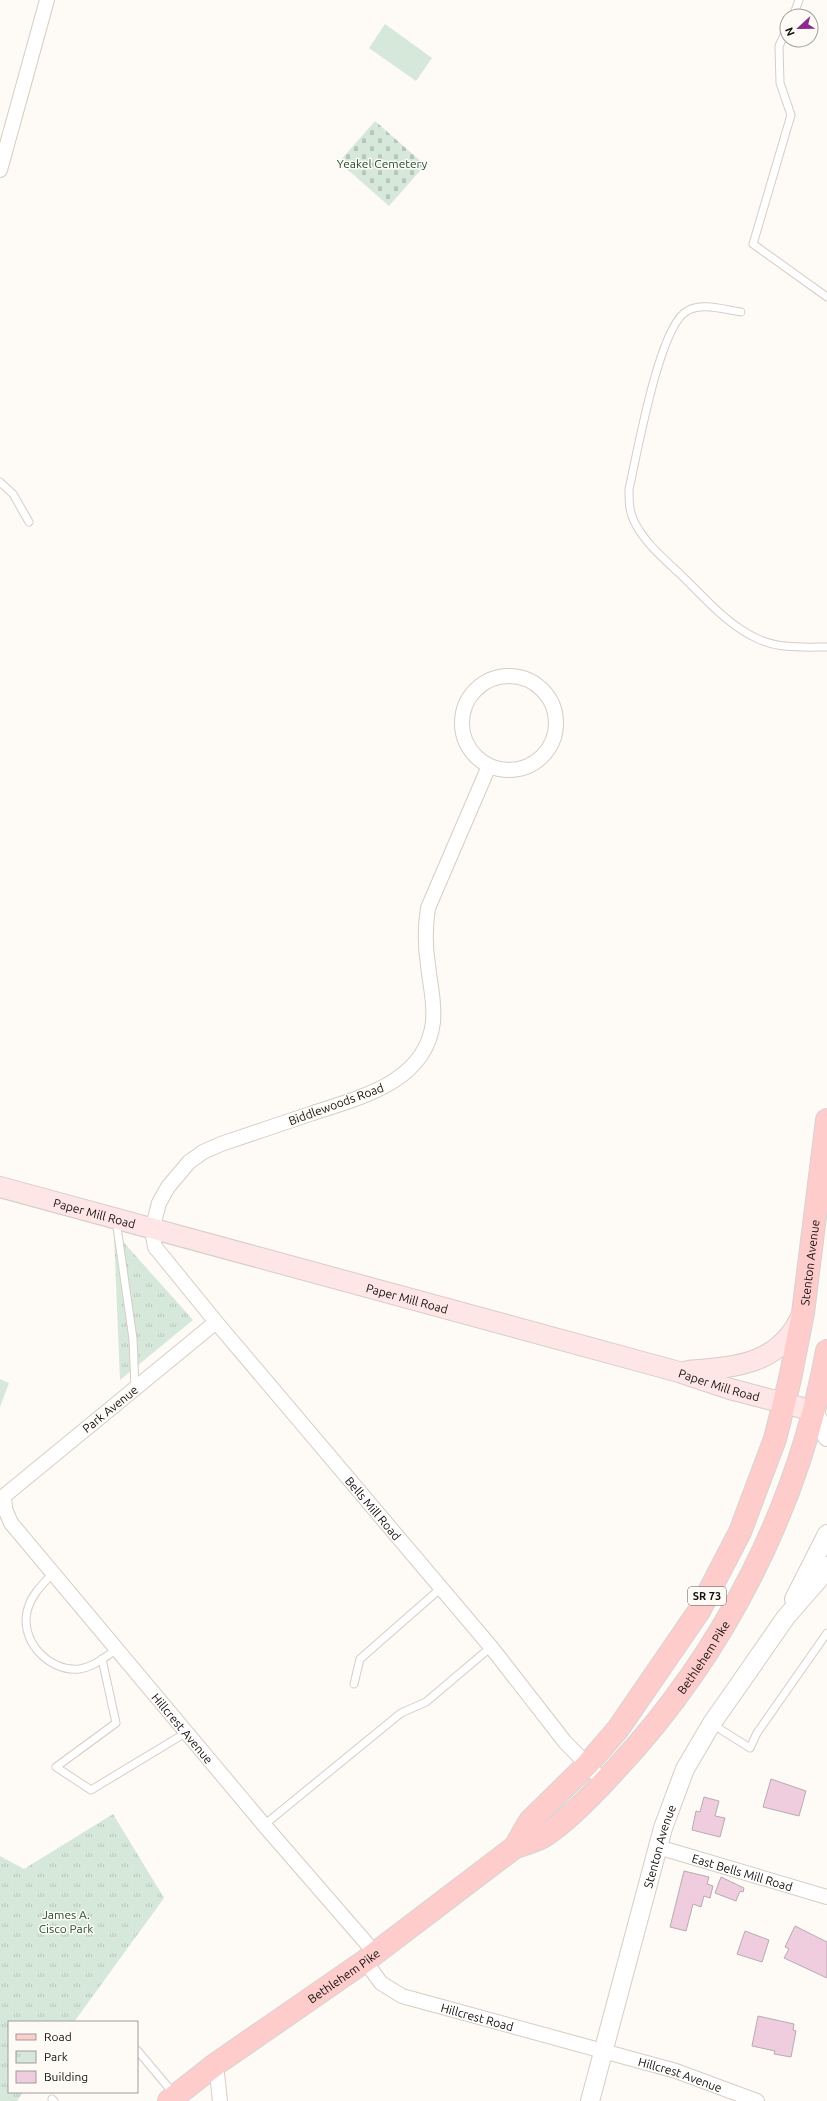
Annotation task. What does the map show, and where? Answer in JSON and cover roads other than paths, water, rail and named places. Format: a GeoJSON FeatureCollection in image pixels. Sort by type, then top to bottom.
{"type":"FeatureCollection","features":[{"type":"Feature","properties":{"kind":"main road","name":"Stenton Avenue"},"geometry":{"type":"LineString","coordinates":[[784,1404],[803,1313],[827,1120]]}},
{"type":"Feature","properties":{"kind":"main road","name":"Paper Mill Road"},"geometry":{"type":"LineString","coordinates":[[0,1187],[152,1230],[679,1372],[730,1389],[821,1413]]}},
{"type":"Feature","properties":{"kind":"main road"},"geometry":{"type":"LineString","coordinates":[[679,1372],[733,1368],[755,1362],[771,1352],[791,1336],[803,1313]]}},
{"type":"Feature","properties":{"kind":"main road"},"geometry":{"type":"LineString","coordinates":[[821,1413],[827,1351]]}},
{"type":"Feature","properties":{"kind":"main road","name":"Bethlehem Pike"},"geometry":{"type":"LineString","coordinates":[[515,1847],[530,1821],[587,1764],[618,1730],[699,1611],[740,1532],[752,1503],[773,1446],[784,1404]]}},
{"type":"Feature","properties":{"kind":"main road","name":"Bethlehem Pike"},"geometry":{"type":"LineString","coordinates":[[172,2098],[216,2064],[370,1957],[515,1847],[543,1837],[604,1782],[662,1717],[720,1633],[767,1541],[821,1413]]}},
{"type":"Feature","properties":{"kind":"street"},"geometry":{"type":"LineString","coordinates":[[0,170],[47,0]]}},
{"type":"Feature","properties":{"kind":"street"},"geometry":{"type":"LineString","coordinates":[[512,675],[528,679],[539,685],[550,698],[556,713],[556,730],[548,750],[536,762],[521,769],[505,770],[489,766],[476,756],[466,743],[462,727],[464,710],[470,695],[480,685],[495,677],[512,675]]}},
{"type":"Feature","properties":{"kind":"street","name":"Biddlewoods Road"},"geometry":{"type":"LineString","coordinates":[[152,1230],[158,1203],[168,1187],[182,1168],[204,1152],[379,1090],[404,1074],[415,1061],[430,1035],[434,1015],[434,998],[426,952],[428,908],[489,766]]}},
{"type":"Feature","properties":{"kind":"street","name":"Bells Mill Road"},"geometry":{"type":"LineString","coordinates":[[152,1230],[155,1247],[216,1322],[491,1647],[565,1742],[604,1782]]}},
{"type":"Feature","properties":{"kind":"street","name":"Park Avenue"},"geometry":{"type":"LineString","coordinates":[[2,1495],[216,1322]]}},
{"type":"Feature","properties":{"kind":"street"},"geometry":{"type":"LineString","coordinates":[[821,1413],[827,1436]]}},
{"type":"Feature","properties":{"kind":"street","name":"Hillcrest Avenue"},"geometry":{"type":"LineString","coordinates":[[2,1495],[5,1509],[11,1523],[264,1825],[370,1957]]}},
{"type":"Feature","properties":{"kind":"street","name":"Stenton Avenue"},"geometry":{"type":"LineString","coordinates":[[786,1617],[807,1570],[827,1534]]}},
{"type":"Feature","properties":{"kind":"street","name":"Stenton Avenue"},"geometry":{"type":"LineString","coordinates":[[590,2101],[658,1847],[678,1784],[695,1750],[712,1723],[786,1617],[819,1579],[827,1566]]}},
{"type":"Feature","properties":{"kind":"street","name":"East Bells Mill Road"},"geometry":{"type":"LineString","coordinates":[[658,1847],[827,1897]]}},
{"type":"Feature","properties":{"kind":"street","name":"Hillcrest Road"},"geometry":{"type":"LineString","coordinates":[[370,1957],[381,1983],[402,1996],[603,2050]]}},
{"type":"Feature","properties":{"kind":"street","name":"Hillcrest Avenue"},"geometry":{"type":"LineString","coordinates":[[603,2050],[676,2071],[757,2101]]}},
{"type":"Feature","properties":{"kind":"street"},"geometry":{"type":"LineString","coordinates":[[216,2064],[220,2101]]}},
{"type":"Feature","properties":{"kind":"lane"},"geometry":{"type":"LineString","coordinates":[[779,48],[780,83],[791,115],[753,244],[827,297]]}},
{"type":"Feature","properties":{"kind":"lane"},"geometry":{"type":"LineString","coordinates":[[741,312],[704,307],[688,310],[679,316],[657,368],[629,489],[629,510],[639,531],[650,544],[722,615],[744,632],[759,640],[786,647],[827,647]]}},
{"type":"Feature","properties":{"kind":"lane"},"geometry":{"type":"LineString","coordinates":[[0,482],[13,494],[29,522]]}},
{"type":"Feature","properties":{"kind":"lane"},"geometry":{"type":"LineString","coordinates":[[116,1220],[133,1339],[135,1388]]}},
{"type":"Feature","properties":{"kind":"lane"},"geometry":{"type":"LineString","coordinates":[[53,1573],[33,1596],[27,1609],[26,1624],[30,1639],[38,1652],[49,1662],[63,1668],[78,1669],[93,1665],[117,1649]]}},
{"type":"Feature","properties":{"kind":"lane"},"geometry":{"type":"LineString","coordinates":[[354,1684],[360,1659],[441,1588]]}},
{"type":"Feature","properties":{"kind":"lane"},"geometry":{"type":"LineString","coordinates":[[712,1723],[750,1748],[756,1733],[827,1633]]}},
{"type":"Feature","properties":{"kind":"lane"},"geometry":{"type":"LineString","coordinates":[[264,1825],[401,1713],[426,1702],[491,1647]]}},
{"type":"Feature","properties":{"kind":"lane"},"geometry":{"type":"LineString","coordinates":[[102,1659],[116,1723],[56,1767],[91,1790],[187,1732]]}},
{"type":"Feature","properties":{"kind":"lane"},"geometry":{"type":"LineString","coordinates":[[138,2051],[172,2098]]}},
{"type":"Feature","properties":{"kind":"park label","name":"Yeakel Cemetery"},"geometry":{"type":"Point","coordinates":[382,163]}},
{"type":"Feature","properties":{"kind":"park label","name":"James A. Cisco Park"},"geometry":{"type":"Point","coordinates":[66,1921]}}]}
